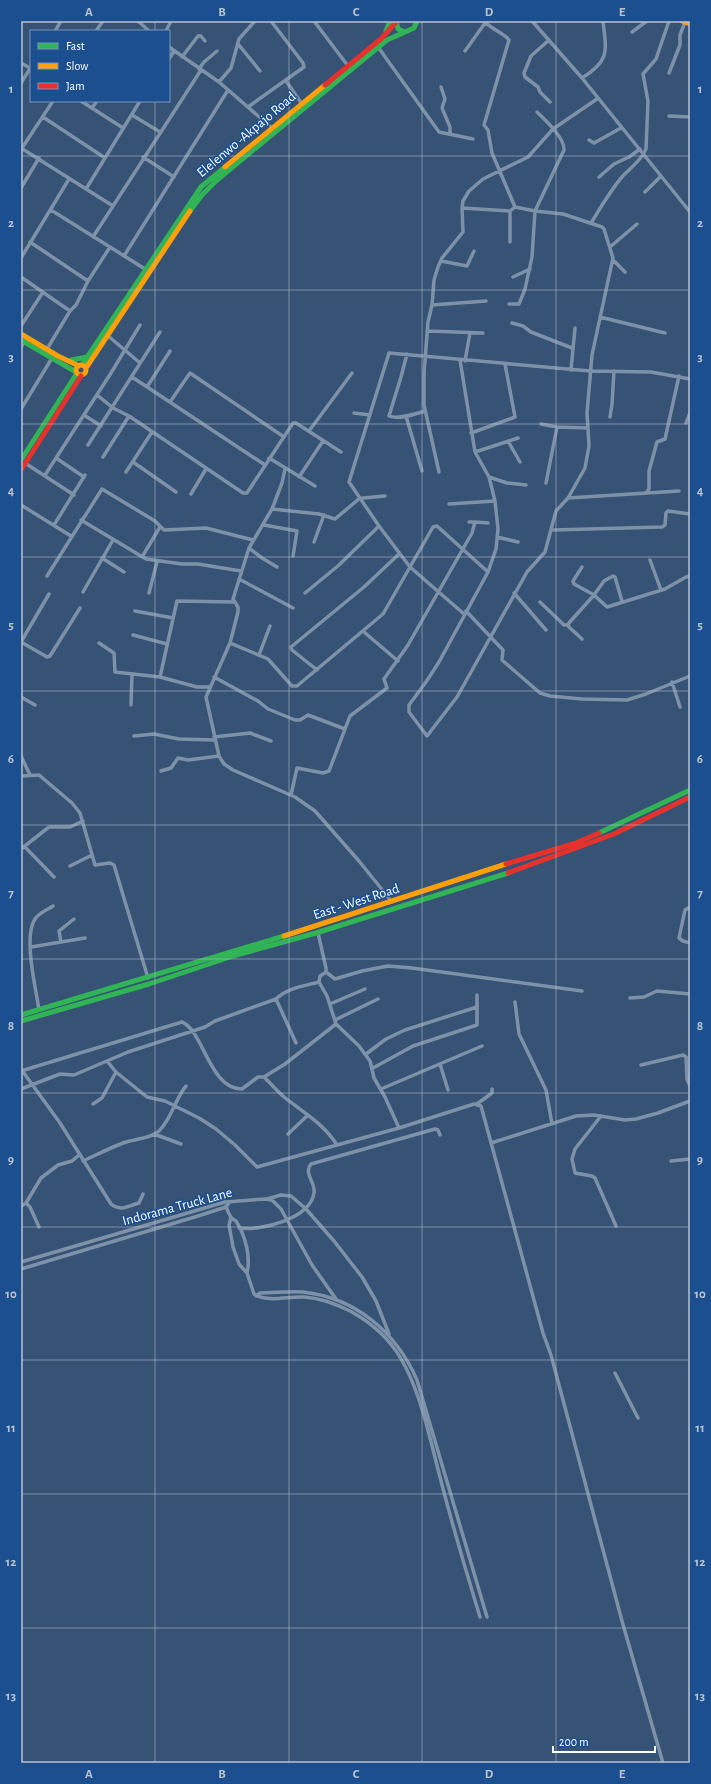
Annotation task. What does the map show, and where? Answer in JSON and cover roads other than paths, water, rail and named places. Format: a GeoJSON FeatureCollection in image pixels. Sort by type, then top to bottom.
{"type":"FeatureCollection","features":[{"type":"Feature","properties":{"kind":"main road","name":"Elelenwo -Akpajo Road"},"geometry":{"type":"LineString","coordinates":[[82,366],[145,269],[201,187],[382,38],[394,21]]}},
{"type":"Feature","properties":{"kind":"main road"},"geometry":{"type":"LineString","coordinates":[[394,21],[398,29],[405,32]]}},
{"type":"Feature","properties":{"kind":"main road","name":"Elelenwo -Akpajo Road"},"geometry":{"type":"LineString","coordinates":[[82,366],[107,335],[202,195],[217,180],[378,47],[391,38],[414,28],[417,21]]}},
{"type":"Feature","properties":{"kind":"main road"},"geometry":{"type":"LineString","coordinates":[[21,334],[47,349],[82,366],[86,373],[78,373],[23,341]]}},
{"type":"Feature","properties":{"kind":"main road"},"geometry":{"type":"LineString","coordinates":[[68,360],[78,360],[87,357]]}},
{"type":"Feature","properties":{"kind":"main road"},"geometry":{"type":"LineString","coordinates":[[23,462],[82,366]]}},
{"type":"Feature","properties":{"kind":"main road"},"geometry":{"type":"LineString","coordinates":[[67,367],[71,374],[71,382]]}},
{"type":"Feature","properties":{"kind":"main road"},"geometry":{"type":"LineString","coordinates":[[21,470],[23,462],[71,382],[78,373]]}},
{"type":"Feature","properties":{"kind":"main road","name":"East - West Road"},"geometry":{"type":"LineString","coordinates":[[21,1015],[39,1011],[392,902],[501,865],[576,843],[621,824],[690,790]]}},
{"type":"Feature","properties":{"kind":"main road","name":"East - West Road"},"geometry":{"type":"LineString","coordinates":[[21,1021],[150,984],[233,956],[318,932],[567,854],[626,829],[690,797]]}},
{"type":"Feature","properties":{"kind":"street"},"geometry":{"type":"LineString","coordinates":[[56,30],[61,21]]}},
{"type":"Feature","properties":{"kind":"street"},"geometry":{"type":"LineString","coordinates":[[97,30],[103,21]]}},
{"type":"Feature","properties":{"kind":"street"},"geometry":{"type":"LineString","coordinates":[[138,21],[149,30]]}},
{"type":"Feature","properties":{"kind":"street"},"geometry":{"type":"LineString","coordinates":[[166,30],[171,21]]}},
{"type":"Feature","properties":{"kind":"street"},"geometry":{"type":"LineString","coordinates":[[219,82],[231,68],[239,39],[255,21]]}},
{"type":"Feature","properties":{"kind":"street"},"geometry":{"type":"LineString","coordinates":[[248,107],[303,68],[304,64],[270,21]]}},
{"type":"Feature","properties":{"kind":"street"},"geometry":{"type":"LineString","coordinates":[[314,21],[348,66]]}},
{"type":"Feature","properties":{"kind":"street"},"geometry":{"type":"LineString","coordinates":[[532,21],[582,78],[597,99],[640,149],[690,212]]}},
{"type":"Feature","properties":{"kind":"street"},"geometry":{"type":"LineString","coordinates":[[582,78],[594,69],[606,52],[603,21]]}},
{"type":"Feature","properties":{"kind":"street"},"geometry":{"type":"LineString","coordinates":[[632,32],[647,21]]}},
{"type":"Feature","properties":{"kind":"street"},"geometry":{"type":"LineString","coordinates":[[591,223],[622,177],[644,155],[647,144],[646,125],[648,101],[643,74],[656,59],[669,21]]}},
{"type":"Feature","properties":{"kind":"street"},"geometry":{"type":"LineString","coordinates":[[465,51],[484,22],[509,40],[484,122],[488,130],[492,154],[515,207]]}},
{"type":"Feature","properties":{"kind":"street"},"geometry":{"type":"LineString","coordinates":[[668,73],[679,49],[681,42],[680,35],[686,22]]}},
{"type":"Feature","properties":{"kind":"street"},"geometry":{"type":"LineString","coordinates":[[141,30],[143,26]]}},
{"type":"Feature","properties":{"kind":"street"},"geometry":{"type":"LineString","coordinates":[[182,57],[198,36],[201,36],[205,41]]}},
{"type":"Feature","properties":{"kind":"street"},"geometry":{"type":"LineString","coordinates":[[549,40],[531,56],[524,76],[538,87],[540,92],[550,102]]}},
{"type":"Feature","properties":{"kind":"street"},"geometry":{"type":"LineString","coordinates":[[238,44],[260,71]]}},
{"type":"Feature","properties":{"kind":"street"},"geometry":{"type":"LineString","coordinates":[[378,47],[439,132],[472,138]]}},
{"type":"Feature","properties":{"kind":"street"},"geometry":{"type":"LineString","coordinates":[[170,48],[219,82],[272,128]]}},
{"type":"Feature","properties":{"kind":"street"},"geometry":{"type":"LineString","coordinates":[[170,57],[174,51]]}},
{"type":"Feature","properties":{"kind":"street"},"geometry":{"type":"LineString","coordinates":[[93,237],[204,62],[217,51]]}},
{"type":"Feature","properties":{"kind":"street"},"geometry":{"type":"LineString","coordinates":[[21,62],[30,66]]}},
{"type":"Feature","properties":{"kind":"street"},"geometry":{"type":"LineString","coordinates":[[21,83],[30,69]]}},
{"type":"Feature","properties":{"kind":"street"},"geometry":{"type":"LineString","coordinates":[[286,81],[302,104]]}},
{"type":"Feature","properties":{"kind":"street"},"geometry":{"type":"LineString","coordinates":[[442,88],[445,99],[442,108],[450,127],[450,134]]}},
{"type":"Feature","properties":{"kind":"street"},"geometry":{"type":"LineString","coordinates":[[124,256],[228,90]]}},
{"type":"Feature","properties":{"kind":"street"},"geometry":{"type":"LineString","coordinates":[[439,472],[432,436],[424,411],[425,356],[434,280],[440,261],[463,232],[463,201],[469,191],[483,179],[528,157],[553,129],[597,99]]}},
{"type":"Feature","properties":{"kind":"street"},"geometry":{"type":"LineString","coordinates":[[52,102],[21,148],[113,206]]}},
{"type":"Feature","properties":{"kind":"street"},"geometry":{"type":"LineString","coordinates":[[83,102],[123,128]]}},
{"type":"Feature","properties":{"kind":"street"},"geometry":{"type":"LineString","coordinates":[[92,108],[96,102]]}},
{"type":"Feature","properties":{"kind":"street"},"geometry":{"type":"LineString","coordinates":[[86,189],[139,102]]}},
{"type":"Feature","properties":{"kind":"street"},"geometry":{"type":"LineString","coordinates":[[509,304],[519,304],[522,298],[530,269],[533,249],[535,211],[564,150],[564,146],[553,129],[537,112]]}},
{"type":"Feature","properties":{"kind":"street"},"geometry":{"type":"LineString","coordinates":[[132,115],[160,132]]}},
{"type":"Feature","properties":{"kind":"street"},"geometry":{"type":"LineString","coordinates":[[669,116],[690,117]]}},
{"type":"Feature","properties":{"kind":"street"},"geometry":{"type":"LineString","coordinates":[[43,117],[105,158]]}},
{"type":"Feature","properties":{"kind":"street"},"geometry":{"type":"LineString","coordinates":[[589,140],[594,143],[622,128]]}},
{"type":"Feature","properties":{"kind":"street"},"geometry":{"type":"LineString","coordinates":[[600,177],[614,164],[629,157],[640,149]]}},
{"type":"Feature","properties":{"kind":"street"},"geometry":{"type":"LineString","coordinates":[[144,157],[174,177]]}},
{"type":"Feature","properties":{"kind":"street"},"geometry":{"type":"LineString","coordinates":[[21,188],[39,158]]}},
{"type":"Feature","properties":{"kind":"street"},"geometry":{"type":"LineString","coordinates":[[645,192],[661,176]]}},
{"type":"Feature","properties":{"kind":"street"},"geometry":{"type":"LineString","coordinates":[[21,258],[69,179]]}},
{"type":"Feature","properties":{"kind":"street"},"geometry":{"type":"LineString","coordinates":[[460,360],[475,452],[489,477],[496,501],[498,522],[496,549],[488,572],[435,669],[409,705],[410,712],[426,736],[457,697],[527,572],[546,552],[553,530],[556,511],[568,498],[584,468],[589,446],[587,412],[592,355],[613,260],[604,229],[591,223],[563,214],[515,207],[510,211],[462,208]]}},
{"type":"Feature","properties":{"kind":"street"},"geometry":{"type":"LineString","coordinates":[[50,210],[145,269]]}},
{"type":"Feature","properties":{"kind":"street"},"geometry":{"type":"LineString","coordinates":[[510,211],[510,242]]}},
{"type":"Feature","properties":{"kind":"street"},"geometry":{"type":"LineString","coordinates":[[610,247],[637,224]]}},
{"type":"Feature","properties":{"kind":"street"},"geometry":{"type":"LineString","coordinates":[[30,242],[88,281]]}},
{"type":"Feature","properties":{"kind":"street"},"geometry":{"type":"LineString","coordinates":[[47,349],[70,311],[76,305],[88,281],[110,247]]}},
{"type":"Feature","properties":{"kind":"street"},"geometry":{"type":"LineString","coordinates":[[440,261],[467,266],[474,251]]}},
{"type":"Feature","properties":{"kind":"street"},"geometry":{"type":"LineString","coordinates":[[613,260],[625,272]]}},
{"type":"Feature","properties":{"kind":"street"},"geometry":{"type":"LineString","coordinates":[[513,277],[530,269]]}},
{"type":"Feature","properties":{"kind":"street"},"geometry":{"type":"LineString","coordinates":[[21,277],[70,311]]}},
{"type":"Feature","properties":{"kind":"street"},"geometry":{"type":"LineString","coordinates":[[21,326],[43,292]]}},
{"type":"Feature","properties":{"kind":"street"},"geometry":{"type":"LineString","coordinates":[[432,305],[486,301]]}},
{"type":"Feature","properties":{"kind":"street"},"geometry":{"type":"LineString","coordinates":[[600,317],[665,333]]}},
{"type":"Feature","properties":{"kind":"street"},"geometry":{"type":"LineString","coordinates":[[512,323],[523,326],[531,332],[572,348]]}},
{"type":"Feature","properties":{"kind":"street"},"geometry":{"type":"LineString","coordinates":[[45,475],[140,325]]}},
{"type":"Feature","properties":{"kind":"street"},"geometry":{"type":"LineString","coordinates":[[571,370],[575,328]]}},
{"type":"Feature","properties":{"kind":"street"},"geometry":{"type":"LineString","coordinates":[[428,331],[483,333]]}},
{"type":"Feature","properties":{"kind":"street"},"geometry":{"type":"LineString","coordinates":[[88,445],[113,408],[160,332]]}},
{"type":"Feature","properties":{"kind":"street"},"geometry":{"type":"LineString","coordinates":[[465,361],[470,333]]}},
{"type":"Feature","properties":{"kind":"street"},"geometry":{"type":"LineString","coordinates":[[107,335],[140,363]]}},
{"type":"Feature","properties":{"kind":"street"},"geometry":{"type":"LineString","coordinates":[[21,347],[23,341]]}},
{"type":"Feature","properties":{"kind":"street"},"geometry":{"type":"LineString","coordinates":[[147,387],[170,351]]}},
{"type":"Feature","properties":{"kind":"street"},"geometry":{"type":"LineString","coordinates":[[690,379],[651,372],[571,370],[390,353],[388,355],[349,480],[360,499],[410,567],[491,636],[503,650],[502,660],[544,695],[582,699],[628,700],[690,676]]}},
{"type":"Feature","properties":{"kind":"street"},"geometry":{"type":"LineString","coordinates":[[407,354],[389,416],[391,418],[406,416],[424,411]]}},
{"type":"Feature","properties":{"kind":"street"},"geometry":{"type":"LineString","coordinates":[[21,410],[52,358]]}},
{"type":"Feature","properties":{"kind":"street"},"geometry":{"type":"LineString","coordinates":[[471,433],[515,417],[506,364]]}},
{"type":"Feature","properties":{"kind":"street"},"geometry":{"type":"LineString","coordinates":[[610,417],[614,371]]}},
{"type":"Feature","properties":{"kind":"street"},"geometry":{"type":"LineString","coordinates":[[170,402],[190,373],[284,436]]}},
{"type":"Feature","properties":{"kind":"street"},"geometry":{"type":"LineString","coordinates":[[309,432],[352,373]]}},
{"type":"Feature","properties":{"kind":"street"},"geometry":{"type":"LineString","coordinates":[[646,493],[649,489],[649,471],[657,442],[665,438],[678,376]]}},
{"type":"Feature","properties":{"kind":"street"},"geometry":{"type":"LineString","coordinates":[[132,377],[265,465]]}},
{"type":"Feature","properties":{"kind":"street"},"geometry":{"type":"LineString","coordinates":[[97,395],[113,408],[128,416],[206,469],[245,493],[284,436],[295,423],[341,452]]}},
{"type":"Feature","properties":{"kind":"street"},"geometry":{"type":"LineString","coordinates":[[354,413],[370,415]]}},
{"type":"Feature","properties":{"kind":"street"},"geometry":{"type":"LineString","coordinates":[[686,423],[690,413]]}},
{"type":"Feature","properties":{"kind":"street"},"geometry":{"type":"LineString","coordinates":[[84,415],[100,426]]}},
{"type":"Feature","properties":{"kind":"street"},"geometry":{"type":"LineString","coordinates":[[103,457],[128,416]]}},
{"type":"Feature","properties":{"kind":"street"},"geometry":{"type":"LineString","coordinates":[[406,416],[422,471]]}},
{"type":"Feature","properties":{"kind":"street"},"geometry":{"type":"LineString","coordinates":[[541,424],[558,427],[588,428]]}},
{"type":"Feature","properties":{"kind":"street"},"geometry":{"type":"LineString","coordinates":[[546,483],[558,427]]}},
{"type":"Feature","properties":{"kind":"street"},"geometry":{"type":"LineString","coordinates":[[126,472],[152,432]]}},
{"type":"Feature","properties":{"kind":"street"},"geometry":{"type":"LineString","coordinates":[[475,452],[518,438]]}},
{"type":"Feature","properties":{"kind":"street"},"geometry":{"type":"LineString","coordinates":[[299,477],[323,441]]}},
{"type":"Feature","properties":{"kind":"street"},"geometry":{"type":"LineString","coordinates":[[508,442],[520,462]]}},
{"type":"Feature","properties":{"kind":"street"},"geometry":{"type":"LineString","coordinates":[[54,525],[74,495],[84,476],[56,458]]}},
{"type":"Feature","properties":{"kind":"street"},"geometry":{"type":"LineString","coordinates":[[269,458],[315,486]]}},
{"type":"Feature","properties":{"kind":"street"},"geometry":{"type":"LineString","coordinates":[[23,462],[74,495]]}},
{"type":"Feature","properties":{"kind":"street"},"geometry":{"type":"LineString","coordinates":[[133,462],[176,492]]}},
{"type":"Feature","properties":{"kind":"street"},"geometry":{"type":"LineString","coordinates":[[191,494],[206,469]]}},
{"type":"Feature","properties":{"kind":"street"},"geometry":{"type":"LineString","coordinates":[[285,469],[282,483],[272,510],[249,548],[238,579],[234,602],[238,607],[238,612],[230,643],[209,687],[206,699],[214,739],[219,756],[224,764],[233,770],[291,795],[323,818],[392,902]]}},
{"type":"Feature","properties":{"kind":"street"},"geometry":{"type":"LineString","coordinates":[[489,477],[507,483],[526,485]]}},
{"type":"Feature","properties":{"kind":"street"},"geometry":{"type":"LineString","coordinates":[[47,576],[102,489],[155,521],[164,530],[206,528],[253,540]]}},
{"type":"Feature","properties":{"kind":"street"},"geometry":{"type":"LineString","coordinates":[[568,498],[679,492]]}},
{"type":"Feature","properties":{"kind":"street"},"geometry":{"type":"LineString","coordinates":[[272,510],[324,514],[335,519],[360,499],[385,496]]}},
{"type":"Feature","properties":{"kind":"street"},"geometry":{"type":"LineString","coordinates":[[449,504],[496,501]]}},
{"type":"Feature","properties":{"kind":"street"},"geometry":{"type":"LineString","coordinates":[[21,505],[71,536]]}},
{"type":"Feature","properties":{"kind":"street"},"geometry":{"type":"LineString","coordinates":[[553,530],[662,527],[665,525],[666,513],[668,511],[690,514]]}},
{"type":"Feature","properties":{"kind":"street"},"geometry":{"type":"LineString","coordinates":[[314,542],[324,514]]}},
{"type":"Feature","properties":{"kind":"street"},"geometry":{"type":"LineString","coordinates":[[81,520],[142,557],[157,562],[198,564],[241,572]]}},
{"type":"Feature","properties":{"kind":"street"},"geometry":{"type":"LineString","coordinates":[[469,522],[488,523]]}},
{"type":"Feature","properties":{"kind":"street"},"geometry":{"type":"LineString","coordinates":[[291,795],[297,768],[323,773],[329,771],[351,715],[387,688],[384,679],[408,645],[472,533],[476,522]]}},
{"type":"Feature","properties":{"kind":"street"},"geometry":{"type":"LineString","coordinates":[[264,525],[297,532],[293,556]]}},
{"type":"Feature","properties":{"kind":"street"},"geometry":{"type":"LineString","coordinates":[[305,593],[339,565],[379,526]]}},
{"type":"Feature","properties":{"kind":"street"},"geometry":{"type":"LineString","coordinates":[[230,643],[271,661],[295,687],[364,632],[386,611],[435,526],[463,548],[488,572]]}},
{"type":"Feature","properties":{"kind":"street"},"geometry":{"type":"LineString","coordinates":[[142,557],[160,527]]}},
{"type":"Feature","properties":{"kind":"street"},"geometry":{"type":"LineString","coordinates":[[497,537],[518,542]]}},
{"type":"Feature","properties":{"kind":"street"},"geometry":{"type":"LineString","coordinates":[[83,592],[114,540]]}},
{"type":"Feature","properties":{"kind":"street"},"geometry":{"type":"LineString","coordinates":[[249,548],[262,558],[277,566]]}},
{"type":"Feature","properties":{"kind":"street"},"geometry":{"type":"LineString","coordinates":[[317,670],[292,650],[291,647],[364,587],[400,554]]}},
{"type":"Feature","properties":{"kind":"street"},"geometry":{"type":"LineString","coordinates":[[102,558],[124,572]]}},
{"type":"Feature","properties":{"kind":"street"},"geometry":{"type":"LineString","coordinates":[[650,560],[661,590]]}},
{"type":"Feature","properties":{"kind":"street"},"geometry":{"type":"LineString","coordinates":[[149,593],[157,562]]}},
{"type":"Feature","properties":{"kind":"street"},"geometry":{"type":"LineString","coordinates":[[582,567],[573,581],[574,584],[594,595],[606,606],[661,590],[690,576]]}},
{"type":"Feature","properties":{"kind":"street"},"geometry":{"type":"LineString","coordinates":[[568,625],[604,581],[613,576],[615,577],[622,601]]}},
{"type":"Feature","properties":{"kind":"street"},"geometry":{"type":"LineString","coordinates":[[238,579],[293,608]]}},
{"type":"Feature","properties":{"kind":"street"},"geometry":{"type":"LineString","coordinates":[[514,593],[546,630]]}},
{"type":"Feature","properties":{"kind":"street"},"geometry":{"type":"LineString","coordinates":[[50,594],[21,642],[47,657],[50,656],[80,608]]}},
{"type":"Feature","properties":{"kind":"street"},"geometry":{"type":"LineString","coordinates":[[160,677],[175,604],[178,601],[234,602]]}},
{"type":"Feature","properties":{"kind":"street"},"geometry":{"type":"LineString","coordinates":[[540,602],[564,625],[568,625],[582,638]]}},
{"type":"Feature","properties":{"kind":"street"},"geometry":{"type":"LineString","coordinates":[[135,611],[173,618]]}},
{"type":"Feature","properties":{"kind":"street"},"geometry":{"type":"LineString","coordinates":[[259,655],[270,626]]}},
{"type":"Feature","properties":{"kind":"street"},"geometry":{"type":"LineString","coordinates":[[364,632],[398,661]]}},
{"type":"Feature","properties":{"kind":"street"},"geometry":{"type":"LineString","coordinates":[[133,635],[167,644]]}},
{"type":"Feature","properties":{"kind":"street"},"geometry":{"type":"LineString","coordinates":[[99,643],[114,653],[115,672],[160,677],[198,687],[209,687]]}},
{"type":"Feature","properties":{"kind":"street"},"geometry":{"type":"LineString","coordinates":[[131,705],[132,674]]}},
{"type":"Feature","properties":{"kind":"street"},"geometry":{"type":"LineString","coordinates":[[214,677],[258,701],[268,710],[295,720],[300,720],[308,715],[345,729]]}},
{"type":"Feature","properties":{"kind":"street"},"geometry":{"type":"LineString","coordinates":[[672,682],[680,707]]}},
{"type":"Feature","properties":{"kind":"street"},"geometry":{"type":"LineString","coordinates":[[21,697],[35,705]]}},
{"type":"Feature","properties":{"kind":"street"},"geometry":{"type":"LineString","coordinates":[[134,736],[154,734],[179,739],[214,739],[250,733],[271,741]]}},
{"type":"Feature","properties":{"kind":"street"},"geometry":{"type":"LineString","coordinates":[[21,756],[30,775]]}},
{"type":"Feature","properties":{"kind":"street"},"geometry":{"type":"LineString","coordinates":[[161,771],[170,768],[176,758],[200,760],[219,756]]}},
{"type":"Feature","properties":{"kind":"street"},"geometry":{"type":"LineString","coordinates":[[21,776],[40,775],[63,795],[78,810],[95,865],[110,863],[114,865],[150,984]]}},
{"type":"Feature","properties":{"kind":"street"},"geometry":{"type":"LineString","coordinates":[[21,849],[49,827],[70,827],[82,821]]}},
{"type":"Feature","properties":{"kind":"street"},"geometry":{"type":"LineString","coordinates":[[25,847],[54,877]]}},
{"type":"Feature","properties":{"kind":"street"},"geometry":{"type":"LineString","coordinates":[[70,866],[92,855]]}},
{"type":"Feature","properties":{"kind":"street"},"geometry":{"type":"LineString","coordinates":[[39,1011],[31,963],[30,937],[33,922],[38,915],[52,906]]}},
{"type":"Feature","properties":{"kind":"street"},"geometry":{"type":"LineString","coordinates":[[690,907],[685,910],[680,938],[683,941],[690,942]]}},
{"type":"Feature","properties":{"kind":"street"},"geometry":{"type":"LineString","coordinates":[[61,942],[59,931],[74,919]]}},
{"type":"Feature","properties":{"kind":"street"},"geometry":{"type":"LineString","coordinates":[[318,932],[326,972],[335,979],[386,967],[412,968],[582,991]]}},
{"type":"Feature","properties":{"kind":"street"},"geometry":{"type":"LineString","coordinates":[[31,947],[85,938]]}},
{"type":"Feature","properties":{"kind":"street"},"geometry":{"type":"LineString","coordinates":[[318,982],[320,976],[326,972]]}},
{"type":"Feature","properties":{"kind":"street"},"geometry":{"type":"LineString","coordinates":[[21,1090],[60,1074],[74,1074],[128,1052],[192,1031],[276,999],[281,994],[298,987],[318,982]]}},
{"type":"Feature","properties":{"kind":"street"},"geometry":{"type":"LineString","coordinates":[[318,982],[327,996],[336,1024],[366,1054],[372,1064],[374,1078],[381,1089],[398,1128]]}},
{"type":"Feature","properties":{"kind":"street"},"geometry":{"type":"LineString","coordinates":[[330,1004],[365,989]]}},
{"type":"Feature","properties":{"kind":"street"},"geometry":{"type":"LineString","coordinates":[[630,998],[644,997],[657,991],[690,994]]}},
{"type":"Feature","properties":{"kind":"street"},"geometry":{"type":"LineString","coordinates":[[373,1068],[413,1046],[477,1025],[477,996]]}},
{"type":"Feature","properties":{"kind":"street"},"geometry":{"type":"LineString","coordinates":[[276,999],[296,1043]]}},
{"type":"Feature","properties":{"kind":"street"},"geometry":{"type":"LineString","coordinates":[[335,1020],[378,999]]}},
{"type":"Feature","properties":{"kind":"street"},"geometry":{"type":"LineString","coordinates":[[515,1002],[519,1034],[546,1090],[552,1124]]}},
{"type":"Feature","properties":{"kind":"street"},"geometry":{"type":"LineString","coordinates":[[366,1054],[386,1039],[405,1030],[478,1007]]}},
{"type":"Feature","properties":{"kind":"street"},"geometry":{"type":"LineString","coordinates":[[143,1194],[138,1203],[122,1209],[115,1207],[106,1198],[33,1084],[21,1070],[182,1022],[186,1023],[192,1031],[219,1077],[225,1083],[240,1089],[246,1087],[258,1077],[264,1077],[285,1064],[336,1024]]}},
{"type":"Feature","properties":{"kind":"street"},"geometry":{"type":"LineString","coordinates":[[381,1089],[482,1046]]}},
{"type":"Feature","properties":{"kind":"street"},"geometry":{"type":"LineString","coordinates":[[641,1065],[683,1055],[686,1057],[687,1079],[690,1086]]}},
{"type":"Feature","properties":{"kind":"street"},"geometry":{"type":"LineString","coordinates":[[108,1061],[116,1072],[147,1097],[162,1100],[199,1118],[216,1129],[257,1167],[398,1128],[476,1104],[492,1093],[492,1089]]}},
{"type":"Feature","properties":{"kind":"street"},"geometry":{"type":"LineString","coordinates":[[440,1064],[448,1090]]}},
{"type":"Feature","properties":{"kind":"street"},"geometry":{"type":"LineString","coordinates":[[93,1104],[102,1098],[116,1072]]}},
{"type":"Feature","properties":{"kind":"street"},"geometry":{"type":"LineString","coordinates":[[264,1077],[283,1096],[320,1124],[337,1145]]}},
{"type":"Feature","properties":{"kind":"street"},"geometry":{"type":"LineString","coordinates":[[83,1161],[124,1143],[154,1134],[164,1124],[175,1107],[177,1099],[186,1086]]}},
{"type":"Feature","properties":{"kind":"street"},"geometry":{"type":"LineString","coordinates":[[491,1143],[585,1115],[625,1120],[636,1119],[658,1113],[690,1101]]}},
{"type":"Feature","properties":{"kind":"street"},"geometry":{"type":"LineString","coordinates":[[476,1104],[481,1106],[483,1110],[543,1333],[551,1355],[622,1621],[663,1763]]}},
{"type":"Feature","properties":{"kind":"street"},"geometry":{"type":"LineString","coordinates":[[288,1134],[308,1115]]}},
{"type":"Feature","properties":{"kind":"street"},"geometry":{"type":"LineString","coordinates":[[601,1116],[575,1149],[572,1159],[575,1173],[592,1176],[595,1178],[616,1226]]}},
{"type":"Feature","properties":{"kind":"street"},"geometry":{"type":"LineString","coordinates":[[239,1228],[254,1229],[287,1220],[306,1209],[312,1201],[314,1194],[309,1174],[309,1166],[311,1164],[434,1129],[438,1130],[440,1135]]}},
{"type":"Feature","properties":{"kind":"street"},"geometry":{"type":"LineString","coordinates":[[154,1134],[181,1144]]}},
{"type":"Feature","properties":{"kind":"street"},"geometry":{"type":"LineString","coordinates":[[21,1206],[26,1203],[41,1178],[58,1165],[72,1161],[79,1155]]}},
{"type":"Feature","properties":{"kind":"street"},"geometry":{"type":"LineString","coordinates":[[671,1161],[690,1159]]}},
{"type":"Feature","properties":{"kind":"street","name":"Indorama Truck Lane"},"geometry":{"type":"LineString","coordinates":[[21,1262],[227,1204],[251,1199],[265,1199],[274,1196],[291,1196],[306,1209],[334,1241],[362,1277],[376,1301],[391,1336]]}},
{"type":"Feature","properties":{"kind":"street"},"geometry":{"type":"LineString","coordinates":[[265,1199],[275,1202],[287,1220],[312,1265],[336,1299]]}},
{"type":"Feature","properties":{"kind":"street"},"geometry":{"type":"LineString","coordinates":[[26,1203],[30,1207],[39,1227]]}},
{"type":"Feature","properties":{"kind":"street"},"geometry":{"type":"LineString","coordinates":[[21,1269],[116,1242],[227,1204],[231,1217],[229,1225],[233,1247],[239,1264],[247,1273]]}},
{"type":"Feature","properties":{"kind":"street"},"geometry":{"type":"LineString","coordinates":[[231,1217],[236,1221],[248,1255],[247,1273],[252,1291],[256,1296],[265,1299],[304,1297],[316,1299],[349,1310],[375,1328],[388,1340],[400,1357],[412,1381],[455,1536],[480,1617]]}},
{"type":"Feature","properties":{"kind":"street"},"geometry":{"type":"LineString","coordinates":[[256,1296],[260,1293],[296,1292],[336,1299],[365,1314],[378,1324],[391,1336],[404,1354],[417,1380],[487,1617]]}},
{"type":"Feature","properties":{"kind":"street"},"geometry":{"type":"LineString","coordinates":[[616,1373],[638,1418]]}}]}
